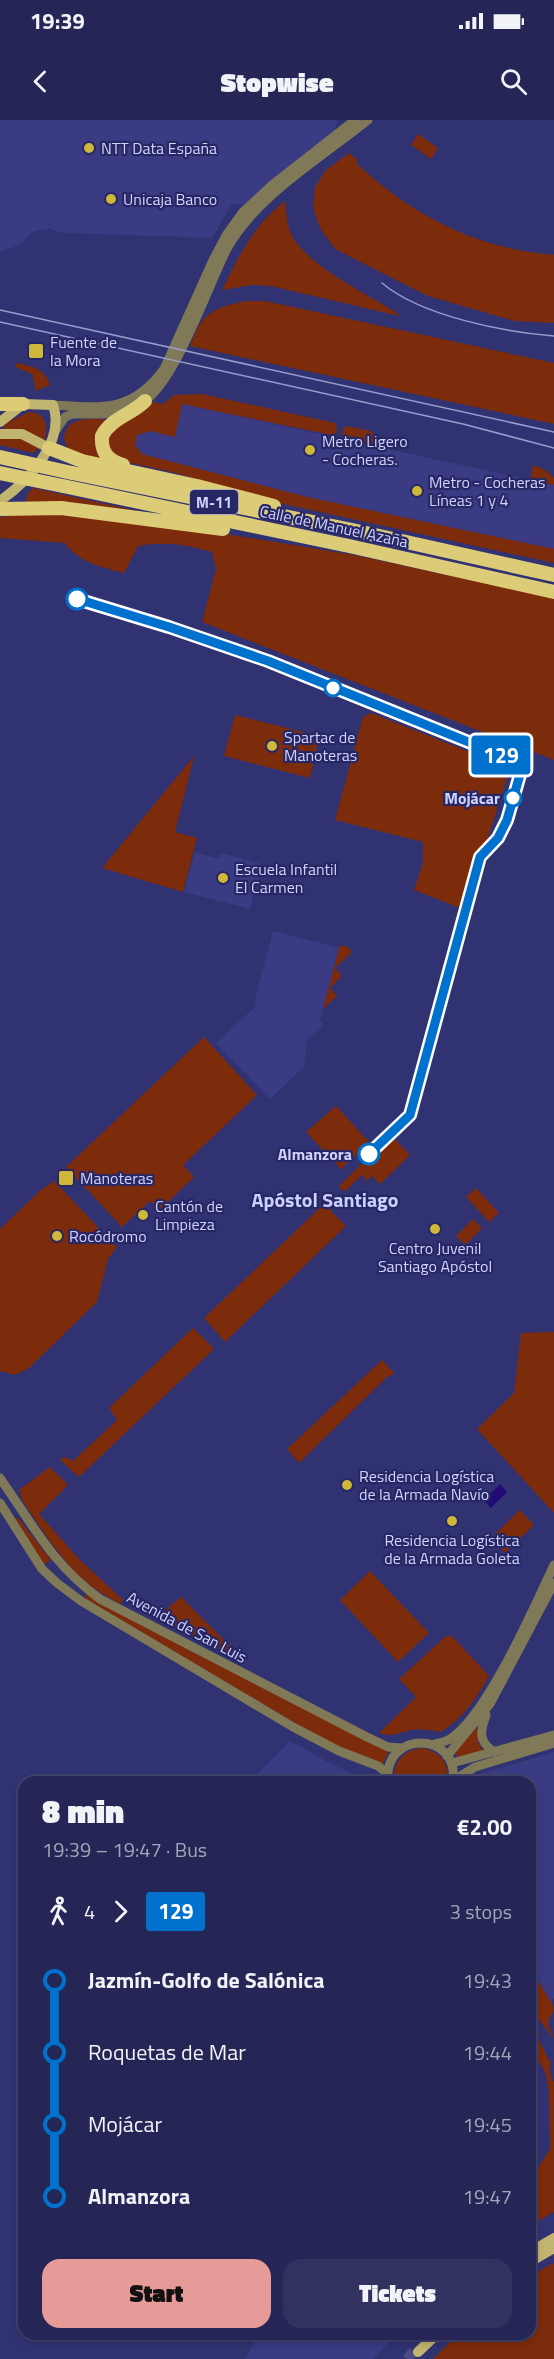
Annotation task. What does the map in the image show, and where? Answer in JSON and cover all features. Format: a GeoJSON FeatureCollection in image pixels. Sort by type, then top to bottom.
{"type":"FeatureCollection","features":[{"type":"Feature","properties":{"kind":"highway"},"geometry":{"type":"LineString","coordinates":[[145,402],[135,411],[112,422],[106,429],[102,436],[104,453],[116,463],[174,477],[197,486]]}},
{"type":"Feature","properties":{"kind":"highway"},"geometry":{"type":"LineString","coordinates":[[0,404],[23,404]]}},
{"type":"Feature","properties":{"kind":"highway"},"geometry":{"type":"LineString","coordinates":[[49,448],[82,461],[247,498],[357,531]]}},
{"type":"Feature","properties":{"kind":"highway","name":"Calle de Manuel Azaña"},"geometry":{"type":"LineString","coordinates":[[0,457],[357,531],[554,575]]}},
{"type":"Feature","properties":{"kind":"highway","name":"Calle de Manuel Azaña"},"geometry":{"type":"LineString","coordinates":[[0,473],[554,592]]}},
{"type":"Feature","properties":{"kind":"highway"},"geometry":{"type":"LineString","coordinates":[[0,509],[61,508],[103,512],[202,525],[285,540],[333,543]]}},
{"type":"Feature","properties":{"kind":"main road"},"geometry":{"type":"LineString","coordinates":[[0,422],[23,404],[53,405],[56,423],[49,448],[21,484],[0,501]]}},
{"type":"Feature","properties":{"kind":"main road"},"geometry":{"type":"LineString","coordinates":[[0,434],[22,434],[49,448]]}},
{"type":"Feature","properties":{"kind":"main road"},"geometry":{"type":"LineString","coordinates":[[536,2248],[554,2238]]}},
{"type":"Feature","properties":{"kind":"main road"},"geometry":{"type":"LineString","coordinates":[[536,2258],[554,2248]]}},
{"type":"Feature","properties":{"kind":"main road"},"geometry":{"type":"LineString","coordinates":[[424,2340],[416,2350],[428,2340]]}},
{"type":"Feature","properties":{"kind":"street"},"geometry":{"type":"LineString","coordinates":[[53,405],[115,405],[132,399],[152,385],[164,369],[222,243],[242,213],[272,185],[355,120]]}},
{"type":"Feature","properties":{"kind":"street"},"geometry":{"type":"LineString","coordinates":[[54,433],[68,415],[76,413],[111,414],[145,402],[154,394],[174,365],[224,257],[241,227],[261,204],[368,120]]}},
{"type":"Feature","properties":{"kind":"street","name":"Avenida de San Luis"},"geometry":{"type":"LineString","coordinates":[[0,1478],[56,1560],[81,1586],[100,1599],[367,1737],[388,1747],[402,1748]]}},
{"type":"Feature","properties":{"kind":"street","name":"Avenida de San Luis"},"geometry":{"type":"LineString","coordinates":[[0,1503],[42,1569],[81,1600],[339,1752],[378,1766],[386,1776]]}},
{"type":"Feature","properties":{"kind":"street"},"geometry":{"type":"LineString","coordinates":[[388,1776],[393,1758],[402,1748],[415,1743],[432,1744],[448,1740],[459,1732],[484,1701],[554,1565]]}},
{"type":"Feature","properties":{"kind":"street"},"geometry":{"type":"LineString","coordinates":[[450,1760],[490,1704],[554,1582]]}},
{"type":"Feature","properties":{"kind":"street"},"geometry":{"type":"LineString","coordinates":[[490,1704],[481,1737],[486,1747],[494,1752]]}},
{"type":"Feature","properties":{"kind":"street"},"geometry":{"type":"LineString","coordinates":[[450,1760],[494,1752],[554,1735]]}},
{"type":"Feature","properties":{"kind":"street"},"geometry":{"type":"LineString","coordinates":[[461,1776],[475,1767],[554,1743]]}},
{"type":"Feature","properties":{"kind":"street"},"geometry":{"type":"LineString","coordinates":[[432,1744],[450,1760],[452,1776]]}},
{"type":"Feature","properties":{"kind":"shaded area"},"geometry":{"type":"Polygon","coordinates":[[[0,120],[337,121],[335,132],[245,205],[232,204],[212,238],[67,233],[57,232],[51,228],[34,231],[19,245],[0,252],[0,120]]]}},
{"type":"Feature","properties":{"kind":"shaded area"},"geometry":{"type":"Polygon","coordinates":[[[418,134],[438,148],[431,159],[411,145],[418,134]]]}},
{"type":"Feature","properties":{"kind":"shaded area"},"geometry":{"type":"Polygon","coordinates":[[[349,153],[358,160],[356,163],[377,182],[399,198],[447,226],[498,245],[554,255],[554,323],[514,321],[428,296],[335,249],[320,228],[313,208],[315,187],[326,170],[349,153]]]}},
{"type":"Feature","properties":{"kind":"shaded area"},"geometry":{"type":"Polygon","coordinates":[[[285,201],[289,229],[301,249],[326,269],[399,316],[271,286],[252,285],[222,290],[256,230],[285,201]]]}},
{"type":"Feature","properties":{"kind":"shaded area"},"geometry":{"type":"Polygon","coordinates":[[[246,301],[265,301],[554,363],[554,424],[190,346],[199,326],[210,314],[225,306],[246,301]]]}},
{"type":"Feature","properties":{"kind":"shaded area"},"geometry":{"type":"Polygon","coordinates":[[[16,363],[41,371],[50,385],[36,391],[32,374],[15,367],[16,363]]]}},
{"type":"Feature","properties":{"kind":"shaded area"},"geometry":{"type":"Polygon","coordinates":[[[202,394],[335,423],[336,436],[182,404],[175,437],[150,431],[137,435],[135,445],[142,454],[307,497],[554,549],[554,563],[265,500],[176,473],[113,459],[104,437],[154,402],[163,404],[174,395],[202,394]]]}},
{"type":"Feature","properties":{"kind":"shaded area"},"geometry":{"type":"Polygon","coordinates":[[[182,404],[554,485],[554,549],[307,497],[142,454],[135,445],[137,435],[150,430],[182,404]]]}},
{"type":"Feature","properties":{"kind":"shaded area"},"geometry":{"type":"Polygon","coordinates":[[[29,412],[39,415],[45,422],[44,442],[0,431],[8,422],[29,412]]]}},
{"type":"Feature","properties":{"kind":"shaded area"},"geometry":{"type":"Polygon","coordinates":[[[103,419],[106,422],[104,461],[92,459],[68,449],[64,439],[72,423],[103,419]]]}},
{"type":"Feature","properties":{"kind":"shaded area"},"geometry":{"type":"Polygon","coordinates":[[[347,426],[371,431],[374,435],[374,445],[342,438],[343,429],[347,426]]]}},
{"type":"Feature","properties":{"kind":"shaded area"},"geometry":{"type":"Polygon","coordinates":[[[17,437],[39,448],[33,453],[0,445],[0,438],[17,437]]]}},
{"type":"Feature","properties":{"kind":"shaded area"},"geometry":{"type":"Polygon","coordinates":[[[533,465],[544,469],[554,478],[554,485],[530,480],[533,465]]]}},
{"type":"Feature","properties":{"kind":"shaded area"},"geometry":{"type":"Polygon","coordinates":[[[33,488],[156,515],[30,504],[26,500],[33,488]]]}},
{"type":"Feature","properties":{"kind":"shaded area"},"geometry":{"type":"Polygon","coordinates":[[[60,513],[165,524],[354,555],[554,598],[554,760],[202,622],[216,569],[212,552],[176,544],[138,546],[124,573],[84,560],[65,543],[0,538],[0,517],[60,513]]]}},
{"type":"Feature","properties":{"kind":"shaded area"},"geometry":{"type":"Polygon","coordinates":[[[371,713],[510,768],[465,910],[414,890],[423,863],[423,842],[335,820],[363,717],[371,713]]]}},
{"type":"Feature","properties":{"kind":"shaded area","name":"Spartac de Manoteras"},"geometry":{"type":"Polygon","coordinates":[[[235,715],[319,736],[310,778],[224,756],[235,715]]]}},
{"type":"Feature","properties":{"kind":"shaded area"},"geometry":{"type":"Polygon","coordinates":[[[194,756],[175,832],[197,838],[183,892],[102,868],[194,756]]]}},
{"type":"Feature","properties":{"kind":"shaded area","name":"Escuela Infantil El Carmen"},"geometry":{"type":"Polygon","coordinates":[[[195,852],[219,859],[221,853],[262,864],[250,909],[184,892],[195,852]]]}},
{"type":"Feature","properties":{"kind":"shaded area"},"geometry":{"type":"Polygon","coordinates":[[[273,931],[339,948],[320,1020],[324,1025],[307,1040],[304,1067],[270,1099],[216,1043],[257,1005],[254,1003],[273,931]]]}},
{"type":"Feature","properties":{"kind":"shaded area"},"geometry":{"type":"Polygon","coordinates":[[[340,945],[350,948],[351,953],[335,968],[342,976],[330,988],[337,996],[323,1009],[340,945]]]}},
{"type":"Feature","properties":{"kind":"shaded area"},"geometry":{"type":"Polygon","coordinates":[[[204,1037],[257,1095],[183,1165],[194,1177],[159,1210],[150,1201],[122,1227],[66,1167],[204,1037]]]}},
{"type":"Feature","properties":{"kind":"shaded area"},"geometry":{"type":"Polygon","coordinates":[[[336,1106],[370,1143],[341,1169],[306,1132],[336,1106]]]}},
{"type":"Feature","properties":{"kind":"shaded area"},"geometry":{"type":"Polygon","coordinates":[[[391,1135],[410,1155],[380,1184],[372,1176],[367,1181],[362,1175],[344,1192],[339,1186],[391,1135]]]}},
{"type":"Feature","properties":{"kind":"shaded area"},"geometry":{"type":"Polygon","coordinates":[[[54,1181],[117,1247],[108,1259],[97,1302],[29,1368],[15,1375],[0,1371],[0,1229],[41,1190],[54,1181]]]}},
{"type":"Feature","properties":{"kind":"shaded area"},"geometry":{"type":"Polygon","coordinates":[[[476,1188],[499,1213],[489,1222],[466,1197],[476,1188]]]}},
{"type":"Feature","properties":{"kind":"shaded area"},"geometry":{"type":"Polygon","coordinates":[[[324,1204],[346,1226],[225,1342],[204,1318],[324,1204]]]}},
{"type":"Feature","properties":{"kind":"shaded area"},"geometry":{"type":"Polygon","coordinates":[[[473,1219],[482,1228],[465,1245],[456,1236],[473,1219]]]}},
{"type":"Feature","properties":{"kind":"shaded area"},"geometry":{"type":"Polygon","coordinates":[[[193,1328],[214,1349],[79,1477],[60,1460],[65,1457],[73,1461],[117,1420],[109,1408],[193,1328]]]}},
{"type":"Feature","properties":{"kind":"shaded area"},"geometry":{"type":"Polygon","coordinates":[[[554,1332],[554,1513],[477,1429],[514,1393],[521,1333],[554,1332]]]}},
{"type":"Feature","properties":{"kind":"shaded area"},"geometry":{"type":"Polygon","coordinates":[[[382,1360],[395,1374],[388,1376],[299,1463],[287,1449],[382,1360]]]}},
{"type":"Feature","properties":{"kind":"shaded area"},"geometry":{"type":"Polygon","coordinates":[[[50,1467],[68,1485],[39,1514],[79,1559],[123,1600],[120,1604],[85,1581],[67,1563],[22,1500],[19,1490],[50,1467]]]}},
{"type":"Feature","properties":{"kind":"shaded area"},"geometry":{"type":"Polygon","coordinates":[[[500,1484],[507,1492],[491,1508],[484,1500],[500,1484]]]}},
{"type":"Feature","properties":{"kind":"shaded area"},"geometry":{"type":"Polygon","coordinates":[[[520,1510],[534,1525],[505,1553],[491,1538],[520,1510]]]}},
{"type":"Feature","properties":{"kind":"shaded area"},"geometry":{"type":"Polygon","coordinates":[[[14,1518],[18,1518],[51,1560],[43,1565],[14,1518]]]}},
{"type":"Feature","properties":{"kind":"shaded area"},"geometry":{"type":"Polygon","coordinates":[[[370,1571],[429,1633],[398,1662],[340,1600],[370,1571]]]}},
{"type":"Feature","properties":{"kind":"shaded area"},"geometry":{"type":"Polygon","coordinates":[[[85,1593],[389,1751],[382,1765],[309,1731],[86,1600],[85,1593]]]}},
{"type":"Feature","properties":{"kind":"shaded area"},"geometry":{"type":"Polygon","coordinates":[[[181,1597],[247,1663],[156,1618],[181,1597]]]}},
{"type":"Feature","properties":{"kind":"shaded area"},"geometry":{"type":"Polygon","coordinates":[[[446,1636],[452,1636],[489,1676],[474,1700],[456,1721],[441,1732],[420,1729],[390,1735],[379,1733],[416,1697],[399,1679],[446,1636]]]}},
{"type":"Feature","properties":{"kind":"shaded area"},"geometry":{"type":"Polygon","coordinates":[[[477,1727],[478,1743],[483,1750],[457,1758],[455,1752],[477,1727]]]}},
{"type":"Feature","properties":{"kind":"shaded area"},"geometry":{"type":"Polygon","coordinates":[[[290,1741],[331,1764],[360,1776],[255,1776],[290,1741]]]}},
{"type":"Feature","properties":{"kind":"shaded area"},"geometry":{"type":"Polygon","coordinates":[[[422,1748],[438,1755],[445,1764],[448,1776],[395,1776],[397,1763],[409,1751],[422,1748]]]}},
{"type":"Feature","properties":{"kind":"shaded area"},"geometry":{"type":"Polygon","coordinates":[[[554,1752],[554,1999],[550,2000],[536,1976],[536,1776],[473,1776],[554,1752]]]}},
{"type":"Feature","properties":{"kind":"shaded area"},"geometry":{"type":"Polygon","coordinates":[[[536,1978],[553,2005],[554,2011],[548,2022],[554,2039],[536,2016],[536,1978]]]}},
{"type":"Feature","properties":{"kind":"shaded area"},"geometry":{"type":"Polygon","coordinates":[[[536,2029],[540,2035],[537,2037],[551,2064],[549,2067],[552,2081],[554,2081],[554,2212],[536,2221],[536,2184],[538,2181],[536,2171],[550,2149],[549,2094],[546,2074],[536,2056],[536,2029]]]}},
{"type":"Feature","properties":{"kind":"shaded area"},"geometry":{"type":"Polygon","coordinates":[[[554,2263],[554,2359],[433,2359],[452,2340],[536,2340],[536,2273],[554,2263]]]}},
{"type":"Feature","properties":{"kind":"shaded area"},"geometry":{"type":"Polygon","coordinates":[[[256,2340],[391,2340],[373,2359],[245,2359],[256,2340]]]}},
{"type":"Feature","properties":{"kind":"tunnel"},"geometry":{"type":"LineString","coordinates":[[407,2359],[415,2349]]}},
{"type":"Feature","properties":{"kind":"tram line"},"geometry":{"type":"LineString","coordinates":[[382,283],[418,305],[440,313],[512,331],[554,336]]}},
{"type":"Feature","properties":{"kind":"railway"},"geometry":{"type":"LineString","coordinates":[[0,310],[554,432]]}},
{"type":"Feature","properties":{"kind":"railway"},"geometry":{"type":"LineString","coordinates":[[0,322],[463,424],[554,448]]}},
{"type":"Feature","properties":{"kind":"bus line","name":"129"},"geometry":{"type":"LineString","coordinates":[[77,599],[268,661],[523,764],[503,830],[480,857],[410,1115],[369,1154]]}},
{"type":"Feature","properties":{"kind":"place","name":"NTT Data España"},"geometry":{"type":"Point","coordinates":[89,148]}},
{"type":"Feature","properties":{"kind":"place","name":"Unicaja Banco"},"geometry":{"type":"Point","coordinates":[111,199]}},
{"type":"Feature","properties":{"kind":"place","name":"Fuente de la Mora"},"geometry":{"type":"Point","coordinates":[36,351]}},
{"type":"Feature","properties":{"kind":"place","name":"Metro Ligero - Cocheras."},"geometry":{"type":"Point","coordinates":[310,450]}},
{"type":"Feature","properties":{"kind":"place","name":"Metro - Cocheras Líneas 1 y 4"},"geometry":{"type":"Point","coordinates":[417,491]}},
{"type":"Feature","properties":{"kind":"place","name":"Spartac de Manoteras"},"geometry":{"type":"Point","coordinates":[272,746]}},
{"type":"Feature","properties":{"kind":"place","name":"Mojácar"},"geometry":{"type":"Point","coordinates":[513,798]}},
{"type":"Feature","properties":{"kind":"place","name":"Escuela Infantil El Carmen"},"geometry":{"type":"Point","coordinates":[223,878]}},
{"type":"Feature","properties":{"kind":"place","name":"Almanzora"},"geometry":{"type":"Point","coordinates":[369,1154]}},
{"type":"Feature","properties":{"kind":"place","name":"Manoteras"},"geometry":{"type":"Point","coordinates":[66,1178]}},
{"type":"Feature","properties":{"kind":"place","name":"Cantón de Limpieza"},"geometry":{"type":"Point","coordinates":[143,1215]}},
{"type":"Feature","properties":{"kind":"place","name":"Centro Juvenil Santiago Apóstol"},"geometry":{"type":"Point","coordinates":[435,1229]}},
{"type":"Feature","properties":{"kind":"place","name":"Rocódromo"},"geometry":{"type":"Point","coordinates":[57,1236]}},
{"type":"Feature","properties":{"kind":"place","name":"Residencia Logística de la Armada Navío"},"geometry":{"type":"Point","coordinates":[347,1485]}},
{"type":"Feature","properties":{"kind":"place","name":"Residencia Logística de la Armada Goleta"},"geometry":{"type":"Point","coordinates":[452,1521]}},
{"type":"Feature","properties":{"kind":"district","name":"Apóstol Santiago"},"geometry":{"type":"Point","coordinates":[325,1199]}}]}
